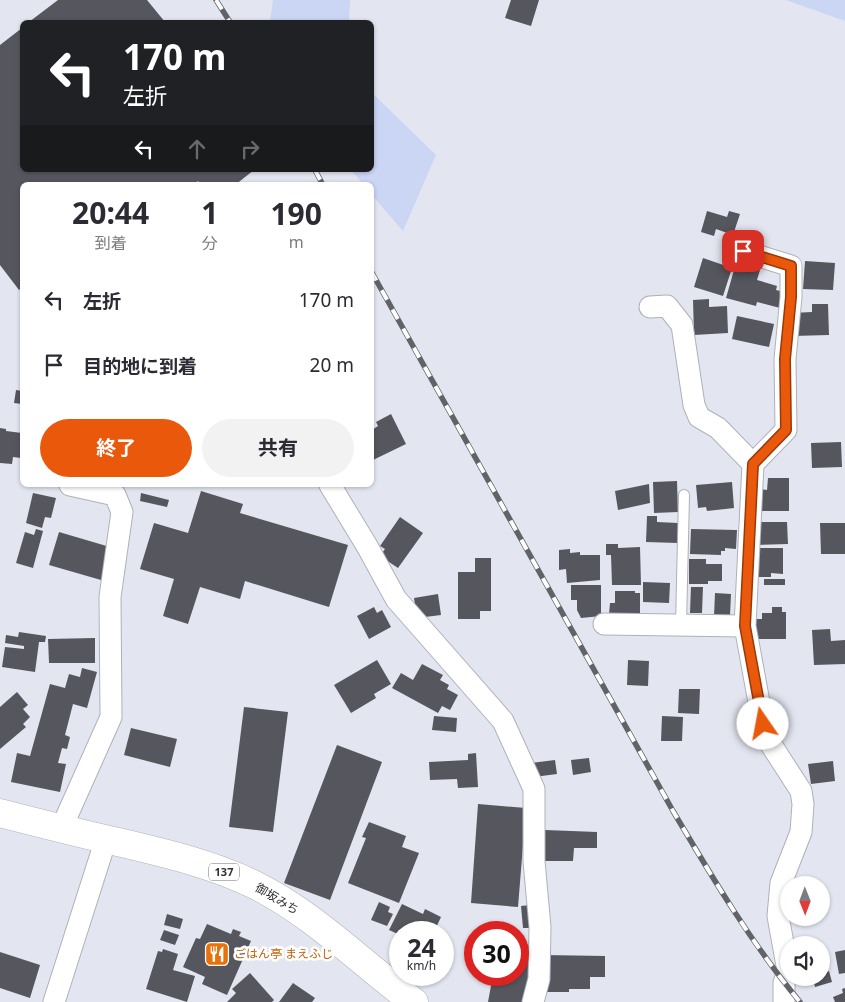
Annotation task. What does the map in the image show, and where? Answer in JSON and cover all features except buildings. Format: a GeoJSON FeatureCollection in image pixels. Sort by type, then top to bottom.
{"type":"FeatureCollection","features":[{"type":"Feature","properties":{"kind":"highway","name":"御坂みち"},"geometry":{"type":"LineString","coordinates":[[0,813],[216,868],[256,886],[293,908],[334,937],[414,1002]]}},
{"type":"Feature","properties":{"kind":"street"},"geometry":{"type":"LineString","coordinates":[[743,251],[791,266],[791,297],[785,359],[786,430],[753,464],[745,626],[763,724],[770,744],[801,791],[800,832],[781,883],[778,908],[788,972],[782,995],[784,1002]]}},
{"type":"Feature","properties":{"kind":"street"},"geometry":{"type":"LineString","coordinates":[[650,307],[667,306],[682,325],[694,405],[699,417],[718,428],[753,464]]}},
{"type":"Feature","properties":{"kind":"street"},"geometry":{"type":"LineString","coordinates":[[62,829],[112,717],[110,598],[122,512],[115,495],[79,487]]}},
{"type":"Feature","properties":{"kind":"street"},"geometry":{"type":"LineString","coordinates":[[331,487],[367,546],[396,600],[503,721],[534,789],[534,861],[540,927],[539,979],[533,1002]]}},
{"type":"Feature","properties":{"kind":"street"},"geometry":{"type":"LineString","coordinates":[[604,624],[745,626]]}},
{"type":"Feature","properties":{"kind":"street"},"geometry":{"type":"LineString","coordinates":[[54,1002],[106,839]]}},
{"type":"Feature","properties":{"kind":"lane"},"geometry":{"type":"LineString","coordinates":[[681,625],[684,495]]}},
{"type":"Feature","properties":{"kind":"shaded area"},"geometry":{"type":"Polygon","coordinates":[[[273,0],[350,0],[349,20],[270,20],[273,0]]]}},
{"type":"Feature","properties":{"kind":"shaded area"},"geometry":{"type":"Polygon","coordinates":[[[786,0],[845,0],[845,21],[786,0]]]}},
{"type":"Feature","properties":{"kind":"shaded area"},"geometry":{"type":"Polygon","coordinates":[[[374,95],[436,155],[403,231],[374,197],[374,182],[361,182],[353,172],[374,172],[374,95]]]}},
{"type":"Feature","properties":{"kind":"railway"},"geometry":{"type":"LineString","coordinates":[[216,0],[229,20]]}},
{"type":"Feature","properties":{"kind":"railway"},"geometry":{"type":"LineString","coordinates":[[316,172],[321,182]]}},
{"type":"Feature","properties":{"kind":"railway"},"geometry":{"type":"LineString","coordinates":[[374,276],[673,811],[717,885],[765,957],[800,1002]]}},
{"type":"Feature","properties":{"kind":"place","name":"ごはん亭 まえふじ"},"geometry":{"type":"Point","coordinates":[217,954]}},
{"type":"Feature","properties":{"kind":"route"},"geometry":{"type":"LineString","coordinates":[[743,251],[791,266],[791,297],[785,359],[786,430],[753,464],[745,626],[763,724]]}}]}
